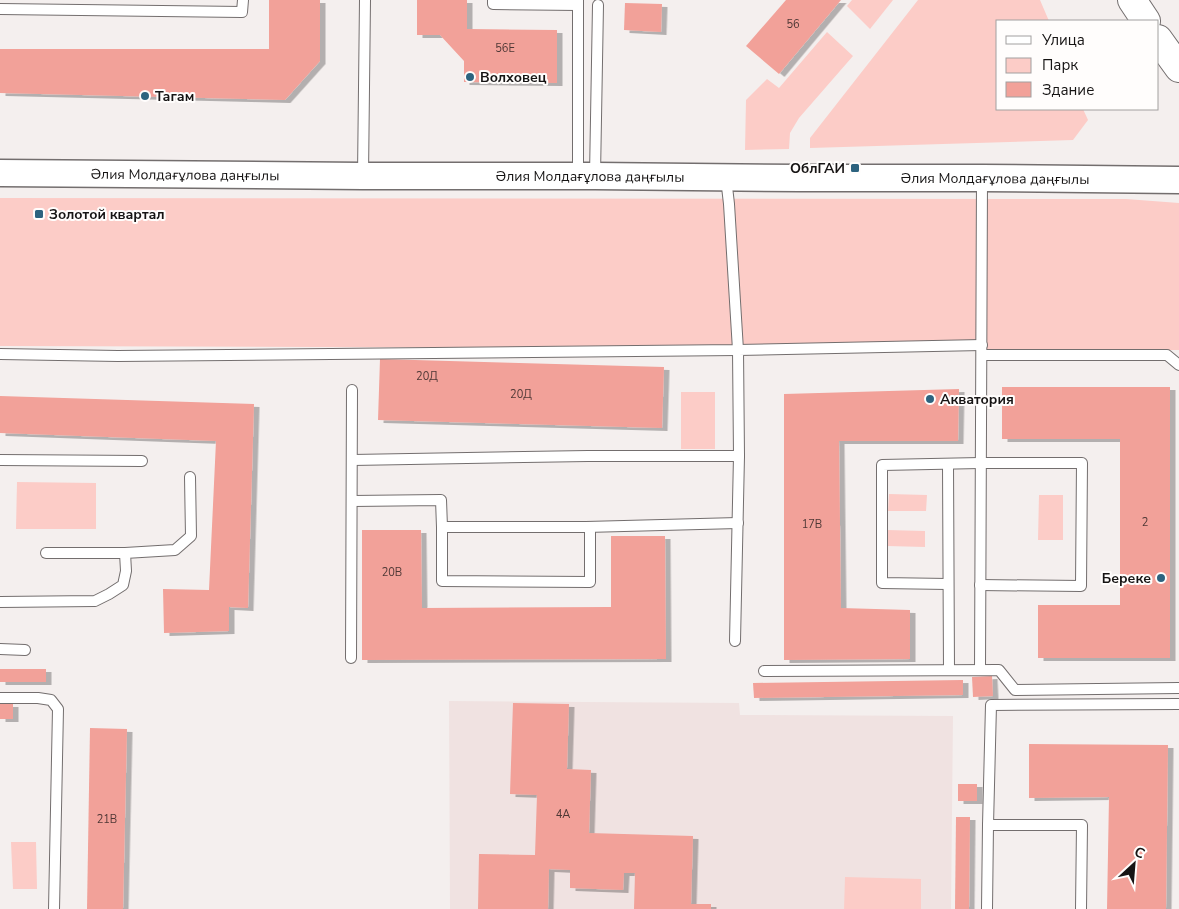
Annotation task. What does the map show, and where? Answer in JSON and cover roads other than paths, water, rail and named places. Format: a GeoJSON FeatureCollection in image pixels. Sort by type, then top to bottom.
{"type":"FeatureCollection","features":[{"type":"Feature","properties":{"kind":"main road"},"geometry":{"type":"LineString","coordinates":[[1132,0],[1145,20]]}},
{"type":"Feature","properties":{"kind":"main road"},"geometry":{"type":"LineString","coordinates":[[1159,40],[1179,68]]}},
{"type":"Feature","properties":{"kind":"main road","name":"Әлия Молдағұлова даңғылы"},"geometry":{"type":"LineString","coordinates":[[0,173],[1179,180]]}},
{"type":"Feature","properties":{"kind":"lane"},"geometry":{"type":"LineString","coordinates":[[0,10],[242,12],[243,0]]}},
{"type":"Feature","properties":{"kind":"lane"},"geometry":{"type":"LineString","coordinates":[[363,176],[365,0]]}},
{"type":"Feature","properties":{"kind":"lane"},"geometry":{"type":"LineString","coordinates":[[493,0],[493,4],[578,3],[587,176]]}},
{"type":"Feature","properties":{"kind":"lane"},"geometry":{"type":"LineString","coordinates":[[587,176],[598,5]]}},
{"type":"Feature","properties":{"kind":"lane"},"geometry":{"type":"LineString","coordinates":[[726,177],[738,350],[739,456],[735,641]]}},
{"type":"Feature","properties":{"kind":"lane"},"geometry":{"type":"LineString","coordinates":[[980,670],[982,178]]}},
{"type":"Feature","properties":{"kind":"lane"},"geometry":{"type":"LineString","coordinates":[[0,354],[118,356],[738,350],[982,350],[1167,355],[1179,365]]}},
{"type":"Feature","properties":{"kind":"lane"},"geometry":{"type":"LineString","coordinates":[[351,658],[352,390]]}},
{"type":"Feature","properties":{"kind":"lane"},"geometry":{"type":"LineString","coordinates":[[352,460],[588,456],[739,456]]}},
{"type":"Feature","properties":{"kind":"lane"},"geometry":{"type":"LineString","coordinates":[[0,460],[142,462]]}},
{"type":"Feature","properties":{"kind":"lane"},"geometry":{"type":"LineString","coordinates":[[948,584],[882,583],[882,465],[1082,463],[1081,586],[980,585]]}},
{"type":"Feature","properties":{"kind":"lane"},"geometry":{"type":"LineString","coordinates":[[948,464],[949,670]]}},
{"type":"Feature","properties":{"kind":"lane"},"geometry":{"type":"LineString","coordinates":[[46,553],[124,553],[175,550],[191,536],[190,477]]}},
{"type":"Feature","properties":{"kind":"lane"},"geometry":{"type":"LineString","coordinates":[[352,501],[441,500],[442,582],[590,582],[590,527]]}},
{"type":"Feature","properties":{"kind":"lane"},"geometry":{"type":"LineString","coordinates":[[442,527],[590,527],[738,523]]}},
{"type":"Feature","properties":{"kind":"lane"},"geometry":{"type":"LineString","coordinates":[[0,602],[95,600],[123,585],[126,571],[124,553]]}},
{"type":"Feature","properties":{"kind":"lane"},"geometry":{"type":"LineString","coordinates":[[0,650],[25,650]]}},
{"type":"Feature","properties":{"kind":"lane"},"geometry":{"type":"LineString","coordinates":[[764,671],[999,670],[1015,690],[1179,688]]}},
{"type":"Feature","properties":{"kind":"lane"},"geometry":{"type":"LineString","coordinates":[[0,698],[38,698],[50,700],[58,709],[54,909]]}},
{"type":"Feature","properties":{"kind":"lane"},"geometry":{"type":"LineString","coordinates":[[988,909],[991,705],[1179,704]]}},
{"type":"Feature","properties":{"kind":"lane"},"geometry":{"type":"LineString","coordinates":[[988,825],[1082,825],[1081,909]]}},
{"type":"Feature","properties":{"kind":"place","name":"Волховец"},"geometry":{"type":"Point","coordinates":[470,77]}},
{"type":"Feature","properties":{"kind":"place","name":"Тагам"},"geometry":{"type":"Point","coordinates":[145,96]}},
{"type":"Feature","properties":{"kind":"place","name":"ОблГАИ"},"geometry":{"type":"Point","coordinates":[855,168]}},
{"type":"Feature","properties":{"kind":"place","name":"Золотой квартал"},"geometry":{"type":"Point","coordinates":[39,214]}},
{"type":"Feature","properties":{"kind":"place","name":"Акватория"},"geometry":{"type":"Point","coordinates":[930,399]}},
{"type":"Feature","properties":{"kind":"place","name":"Береке"},"geometry":{"type":"Point","coordinates":[1161,578]}}]}
